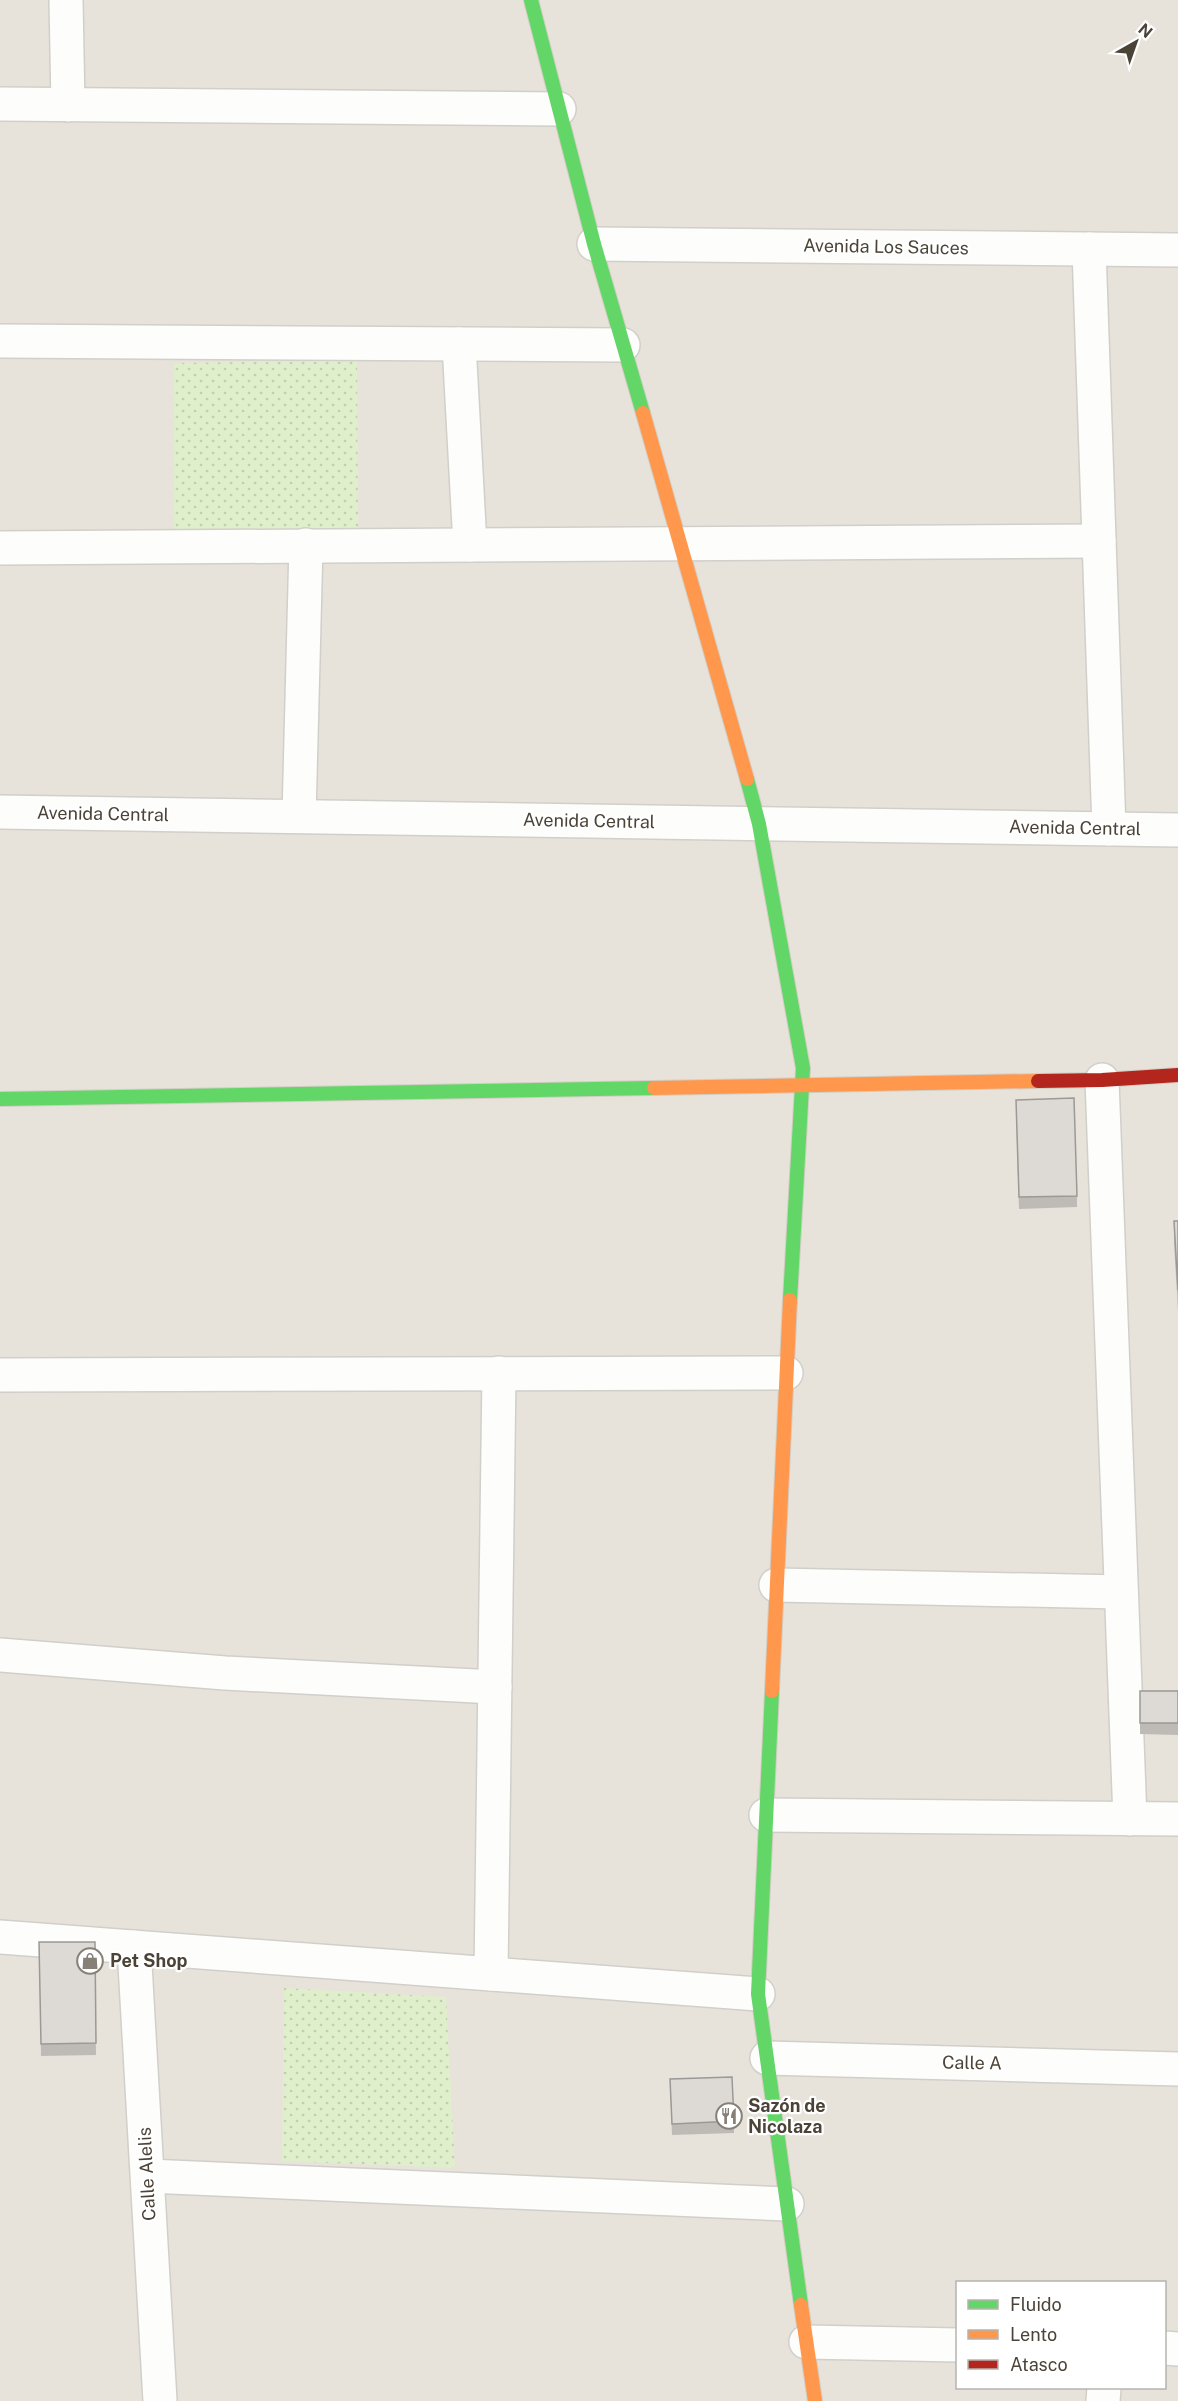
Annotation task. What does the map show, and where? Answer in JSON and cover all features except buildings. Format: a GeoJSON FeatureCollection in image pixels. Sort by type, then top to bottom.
{"type":"FeatureCollection","features":[{"type":"Feature","properties":{"kind":"street"},"geometry":{"type":"LineString","coordinates":[[66,0],[68,105]]}},
{"type":"Feature","properties":{"kind":"street"},"geometry":{"type":"LineString","coordinates":[[531,0],[594,244],[759,824],[803,1068],[786,1372],[758,1994],[815,2401]]}},
{"type":"Feature","properties":{"kind":"street"},"geometry":{"type":"LineString","coordinates":[[0,104],[559,110]]}},
{"type":"Feature","properties":{"kind":"street","name":"Avenida Los Sauces"},"geometry":{"type":"LineString","coordinates":[[594,244],[1178,250]]}},
{"type":"Feature","properties":{"kind":"street"},"geometry":{"type":"LineString","coordinates":[[1089,249],[1109,829]]}},
{"type":"Feature","properties":{"kind":"street"},"geometry":{"type":"LineString","coordinates":[[0,341],[623,345]]}},
{"type":"Feature","properties":{"kind":"street"},"geometry":{"type":"LineString","coordinates":[[459,344],[470,545]]}},
{"type":"Feature","properties":{"kind":"street"},"geometry":{"type":"LineString","coordinates":[[0,549],[1099,541]]}},
{"type":"Feature","properties":{"kind":"street"},"geometry":{"type":"LineString","coordinates":[[299,816],[306,545]]}},
{"type":"Feature","properties":{"kind":"street","name":"Avenida Central"},"geometry":{"type":"LineString","coordinates":[[0,812],[1178,830]]}},
{"type":"Feature","properties":{"kind":"street"},"geometry":{"type":"LineString","coordinates":[[0,1099],[1102,1080],[1178,1076]]}},
{"type":"Feature","properties":{"kind":"street"},"geometry":{"type":"LineString","coordinates":[[1102,1080],[1130,1819]]}},
{"type":"Feature","properties":{"kind":"street"},"geometry":{"type":"LineString","coordinates":[[0,1375],[786,1372]]}},
{"type":"Feature","properties":{"kind":"street"},"geometry":{"type":"LineString","coordinates":[[491,1974],[499,1373]]}},
{"type":"Feature","properties":{"kind":"street"},"geometry":{"type":"LineString","coordinates":[[776,1585],[1121,1592]]}},
{"type":"Feature","properties":{"kind":"street"},"geometry":{"type":"LineString","coordinates":[[0,1655],[225,1673],[495,1687]]}},
{"type":"Feature","properties":{"kind":"street"},"geometry":{"type":"LineString","coordinates":[[766,1815],[1178,1819]]}},
{"type":"Feature","properties":{"kind":"street"},"geometry":{"type":"LineString","coordinates":[[0,1937],[758,1994]]}},
{"type":"Feature","properties":{"kind":"street","name":"Calle Alelis"},"geometry":{"type":"LineString","coordinates":[[134,1947],[160,2401]]}},
{"type":"Feature","properties":{"kind":"street","name":"Calle A"},"geometry":{"type":"LineString","coordinates":[[767,2058],[1178,2069]]}},
{"type":"Feature","properties":{"kind":"street"},"geometry":{"type":"LineString","coordinates":[[148,2176],[787,2204]]}},
{"type":"Feature","properties":{"kind":"street"},"geometry":{"type":"LineString","coordinates":[[806,2342],[956,2345]]}},
{"type":"Feature","properties":{"kind":"shaded area"},"geometry":{"type":"Polygon","coordinates":[[[0,0],[1178,0],[1178,2401],[0,2401],[0,0]]]}},
{"type":"Feature","properties":{"kind":"green space"},"geometry":{"type":"Polygon","coordinates":[[[357,361],[358,532],[174,531],[174,363],[357,361]]]}},
{"type":"Feature","properties":{"kind":"green space"},"geometry":{"type":"Polygon","coordinates":[[[284,1988],[446,1997],[455,2168],[282,2161],[284,1988]]]}},
{"type":"Feature","properties":{"kind":"traffic: fast"},"geometry":{"type":"LineString","coordinates":[[531,0],[594,244],[643,413]]}},
{"type":"Feature","properties":{"kind":"traffic: fast"},"geometry":{"type":"LineString","coordinates":[[747,779],[759,824],[803,1068],[790,1300]]}},
{"type":"Feature","properties":{"kind":"traffic: fast"},"geometry":{"type":"LineString","coordinates":[[0,1099],[654,1088]]}},
{"type":"Feature","properties":{"kind":"traffic: fast"},"geometry":{"type":"LineString","coordinates":[[772,1691],[758,1994],[801,2305]]}},
{"type":"Feature","properties":{"kind":"traffic: slow"},"geometry":{"type":"LineString","coordinates":[[643,413],[747,779]]}},
{"type":"Feature","properties":{"kind":"traffic: slow"},"geometry":{"type":"LineString","coordinates":[[654,1088],[1038,1081]]}},
{"type":"Feature","properties":{"kind":"traffic: slow"},"geometry":{"type":"LineString","coordinates":[[772,1691],[790,1300]]}},
{"type":"Feature","properties":{"kind":"traffic: slow"},"geometry":{"type":"LineString","coordinates":[[801,2305],[815,2401]]}},
{"type":"Feature","properties":{"kind":"traffic: jam"},"geometry":{"type":"LineString","coordinates":[[1038,1081],[1178,1075]]}},
{"type":"Feature","properties":{"kind":"place","name":"Pet Shop"},"geometry":{"type":"Point","coordinates":[90,1961]}},
{"type":"Feature","properties":{"kind":"place","name":"Sazón de Nicolaza"},"geometry":{"type":"Point","coordinates":[729,2116]}}]}
